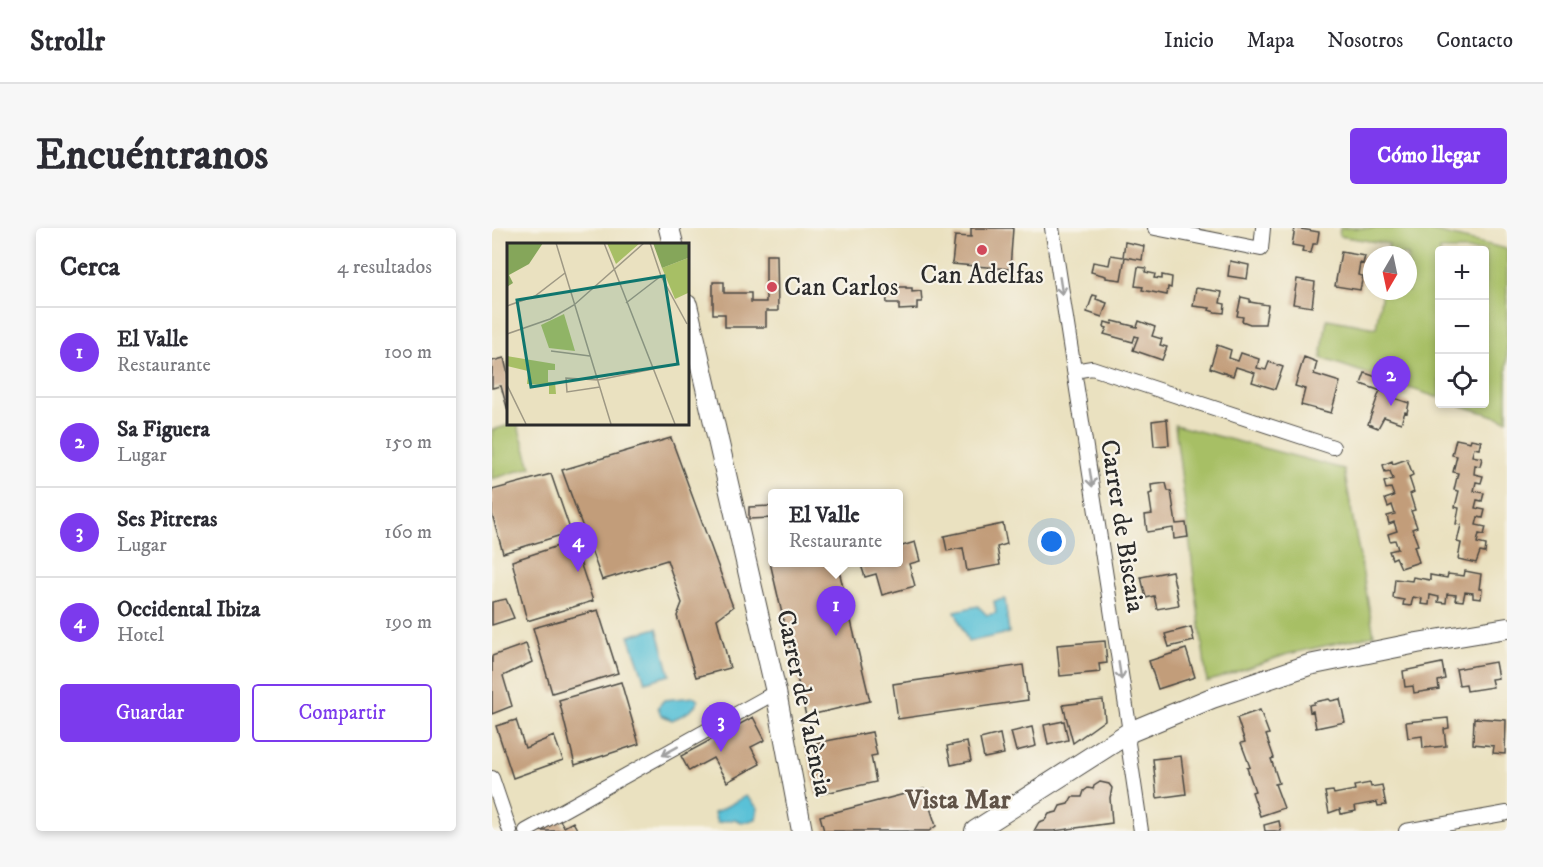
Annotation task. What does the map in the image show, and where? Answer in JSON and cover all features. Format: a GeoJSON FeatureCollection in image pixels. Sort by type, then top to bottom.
{"type":"FeatureCollection","features":[{"type":"Feature","properties":{"kind":"street"},"geometry":{"type":"LineString","coordinates":[[669,228],[673,243]]}},
{"type":"Feature","properties":{"kind":"street","name":"Carrer de Biscaia"},"geometry":{"type":"LineString","coordinates":[[1052,228],[1130,732],[1128,743],[1141,831]]}},
{"type":"Feature","properties":{"kind":"street"},"geometry":{"type":"LineString","coordinates":[[1155,228],[1262,249],[1263,228]]}},
{"type":"Feature","properties":{"kind":"street","name":"Carrer de València"},"geometry":{"type":"LineString","coordinates":[[688,309],[776,692],[802,831]]}},
{"type":"Feature","properties":{"kind":"street"},"geometry":{"type":"LineString","coordinates":[[1074,370],[1092,368],[1333,447]]}},
{"type":"Feature","properties":{"kind":"street"},"geometry":{"type":"LineString","coordinates":[[975,831],[1130,732],[1212,698],[1309,665],[1507,628]]}},
{"type":"Feature","properties":{"kind":"street"},"geometry":{"type":"LineString","coordinates":[[526,831],[776,692]]}},
{"type":"Feature","properties":{"kind":"street"},"geometry":{"type":"LineString","coordinates":[[492,778],[510,831]]}},
{"type":"Feature","properties":{"kind":"street"},"geometry":{"type":"LineString","coordinates":[[1406,831],[1507,813]]}},
{"type":"Feature","properties":{"kind":"green space"},"geometry":{"type":"Polygon","coordinates":[[[1340,228],[1419,228],[1507,249],[1507,420],[1469,408],[1489,408],[1489,246],[1435,246],[1435,397],[1321,358],[1327,319],[1376,328],[1381,300],[1417,300],[1417,246],[1389,246],[1389,244],[1339,236],[1340,228]]]}},
{"type":"Feature","properties":{"kind":"green space"},"geometry":{"type":"Polygon","coordinates":[[[517,424],[531,467],[492,479],[492,430],[517,424]]]}},
{"type":"Feature","properties":{"kind":"green space"},"geometry":{"type":"Polygon","coordinates":[[[1175,425],[1344,469],[1374,635],[1288,654],[1207,682],[1175,425]]]}},
{"type":"Feature","properties":{"kind":"water"},"geometry":{"type":"Polygon","coordinates":[[[1005,599],[1009,633],[968,642],[955,611],[978,606],[987,615],[996,613],[994,601],[1005,599]]]}},
{"type":"Feature","properties":{"kind":"water"},"geometry":{"type":"Polygon","coordinates":[[[657,628],[670,675],[645,682],[629,636],[657,628]]]}},
{"type":"Feature","properties":{"kind":"water"},"geometry":{"type":"Polygon","coordinates":[[[694,697],[698,701],[691,710],[683,715],[672,720],[661,715],[658,707],[664,700],[694,697]]]}},
{"type":"Feature","properties":{"kind":"water"},"geometry":{"type":"Polygon","coordinates":[[[746,796],[758,808],[756,819],[742,823],[735,819],[717,823],[714,813],[746,796]]]}},
{"type":"Feature","properties":{"kind":"building","name":"Can Adelfas"},"geometry":{"type":"Polygon","coordinates":[[[971,228],[1013,228],[1010,269],[952,264],[955,236],[971,237],[971,228]]]}},
{"type":"Feature","properties":{"kind":"building"},"geometry":{"type":"Polygon","coordinates":[[[1295,228],[1319,232],[1317,244],[1313,244],[1311,253],[1302,252],[1303,247],[1292,245],[1295,228]]]}},
{"type":"Feature","properties":{"kind":"building"},"geometry":{"type":"Polygon","coordinates":[[[1125,242],[1144,246],[1142,260],[1125,257],[1121,280],[1106,278],[1106,276],[1091,272],[1093,262],[1109,265],[1111,255],[1123,257],[1125,242]]]}},
{"type":"Feature","properties":{"kind":"building"},"geometry":{"type":"Polygon","coordinates":[[[1341,252],[1363,256],[1363,264],[1360,263],[1358,275],[1363,276],[1360,290],[1335,286],[1341,252]]]}},
{"type":"Feature","properties":{"kind":"building","name":"Can Carlos"},"geometry":{"type":"Polygon","coordinates":[[[766,255],[777,255],[778,311],[766,311],[766,327],[725,327],[725,314],[713,314],[713,282],[724,282],[724,293],[751,293],[751,302],[766,302],[766,255]]]}},
{"type":"Feature","properties":{"kind":"building"},"geometry":{"type":"Polygon","coordinates":[[[1230,261],[1249,265],[1247,279],[1228,276],[1230,261]]]}},
{"type":"Feature","properties":{"kind":"building"},"geometry":{"type":"Polygon","coordinates":[[[1138,267],[1146,268],[1145,272],[1155,274],[1154,278],[1162,279],[1162,275],[1172,277],[1171,288],[1168,287],[1167,295],[1142,290],[1143,287],[1135,286],[1138,267]]]}},
{"type":"Feature","properties":{"kind":"building"},"geometry":{"type":"Polygon","coordinates":[[[1297,279],[1315,282],[1312,307],[1293,304],[1297,279]]]}},
{"type":"Feature","properties":{"kind":"building"},"geometry":{"type":"Polygon","coordinates":[[[891,287],[912,288],[912,292],[921,291],[922,302],[917,302],[917,309],[899,310],[899,303],[887,303],[886,291],[891,291],[891,287]]]}},
{"type":"Feature","properties":{"kind":"building"},"geometry":{"type":"Polygon","coordinates":[[[1196,288],[1222,292],[1220,303],[1225,304],[1224,313],[1193,306],[1196,288]]]}},
{"type":"Feature","properties":{"kind":"building"},"geometry":{"type":"Polygon","coordinates":[[[1093,295],[1097,296],[1096,299],[1107,303],[1102,317],[1087,312],[1093,295]]]}},
{"type":"Feature","properties":{"kind":"building"},"geometry":{"type":"Polygon","coordinates":[[[1241,297],[1250,299],[1250,302],[1268,305],[1265,324],[1250,324],[1242,321],[1243,317],[1237,316],[1241,297]]]}},
{"type":"Feature","properties":{"kind":"building"},"geometry":{"type":"Polygon","coordinates":[[[1113,321],[1137,327],[1139,321],[1155,327],[1152,336],[1162,339],[1160,345],[1167,347],[1162,360],[1133,350],[1138,337],[1135,336],[1133,342],[1104,334],[1107,328],[1104,327],[1105,322],[1112,324],[1113,321]]]}},
{"type":"Feature","properties":{"kind":"building"},"geometry":{"type":"Polygon","coordinates":[[[1217,345],[1231,350],[1229,358],[1238,361],[1241,353],[1259,359],[1257,368],[1266,370],[1269,362],[1283,367],[1275,389],[1252,382],[1255,373],[1236,367],[1233,376],[1210,368],[1217,345]]]}},
{"type":"Feature","properties":{"kind":"building"},"geometry":{"type":"Polygon","coordinates":[[[1304,357],[1317,362],[1314,374],[1340,382],[1331,413],[1301,405],[1305,389],[1295,386],[1304,357]]]}},
{"type":"Feature","properties":{"kind":"building"},"geometry":{"type":"Polygon","coordinates":[[[504,358],[507,371],[507,407],[501,386],[492,388],[492,361],[504,358]]]}},
{"type":"Feature","properties":{"kind":"building"},"geometry":{"type":"Polygon","coordinates":[[[1365,373],[1385,380],[1381,391],[1361,384],[1365,373]]]}},
{"type":"Feature","properties":{"kind":"building"},"geometry":{"type":"Polygon","coordinates":[[[1390,386],[1394,387],[1391,397],[1409,403],[1407,413],[1405,412],[1401,423],[1384,417],[1378,428],[1368,424],[1380,390],[1387,393],[1390,386]]]}},
{"type":"Feature","properties":{"kind":"building"},"geometry":{"type":"Polygon","coordinates":[[[1167,419],[1169,445],[1154,446],[1152,421],[1167,419]]]}},
{"type":"Feature","properties":{"kind":"building"},"geometry":{"type":"Polygon","coordinates":[[[671,438],[733,607],[717,619],[730,668],[696,677],[677,616],[682,603],[667,560],[602,580],[562,470],[671,438]]]}},
{"type":"Feature","properties":{"kind":"building"},"geometry":{"type":"Polygon","coordinates":[[[1456,439],[1470,442],[1471,439],[1481,441],[1479,449],[1474,448],[1472,456],[1482,458],[1480,466],[1475,465],[1474,474],[1483,476],[1481,483],[1476,482],[1474,491],[1484,493],[1482,501],[1477,500],[1475,508],[1485,510],[1483,518],[1478,517],[1476,525],[1486,527],[1484,535],[1479,534],[1477,543],[1486,545],[1485,553],[1480,552],[1476,563],[1458,559],[1461,543],[1457,542],[1461,525],[1456,524],[1459,508],[1455,507],[1459,491],[1454,490],[1458,473],[1453,472],[1457,456],[1452,455],[1456,439]]]}},
{"type":"Feature","properties":{"kind":"building"},"geometry":{"type":"Polygon","coordinates":[[[1407,459],[1413,475],[1409,477],[1414,492],[1410,494],[1415,510],[1411,511],[1417,527],[1412,529],[1418,545],[1414,546],[1419,562],[1401,568],[1396,557],[1392,559],[1389,551],[1398,549],[1395,540],[1390,541],[1388,534],[1397,531],[1394,522],[1389,524],[1387,516],[1395,514],[1392,505],[1388,507],[1385,499],[1394,496],[1391,488],[1386,489],[1384,482],[1393,479],[1390,471],[1385,472],[1383,465],[1407,459]]]}},
{"type":"Feature","properties":{"kind":"building"},"geometry":{"type":"Polygon","coordinates":[[[551,474],[571,532],[503,553],[492,514],[492,490],[551,474]]]}},
{"type":"Feature","properties":{"kind":"building"},"geometry":{"type":"Polygon","coordinates":[[[1166,483],[1168,491],[1171,491],[1176,524],[1186,523],[1188,537],[1174,539],[1173,528],[1147,532],[1145,515],[1152,514],[1149,494],[1152,493],[1151,485],[1166,483]]]}},
{"type":"Feature","properties":{"kind":"building"},"geometry":{"type":"Polygon","coordinates":[[[768,506],[768,518],[749,519],[749,507],[768,506]]]}},
{"type":"Feature","properties":{"kind":"building"},"geometry":{"type":"Polygon","coordinates":[[[1003,524],[1007,544],[997,547],[1000,565],[967,571],[963,548],[947,551],[944,536],[1003,524]]]}},
{"type":"Feature","properties":{"kind":"building"},"geometry":{"type":"Polygon","coordinates":[[[573,541],[593,601],[527,621],[512,561],[573,541]]]}},
{"type":"Feature","properties":{"kind":"building"},"geometry":{"type":"Polygon","coordinates":[[[915,542],[920,561],[909,564],[915,586],[882,595],[876,574],[865,577],[862,567],[903,567],[903,546],[915,542]]]}},
{"type":"Feature","properties":{"kind":"building"},"geometry":{"type":"Polygon","coordinates":[[[771,567],[838,567],[870,701],[806,716],[771,567]]]}},
{"type":"Feature","properties":{"kind":"building"},"geometry":{"type":"Polygon","coordinates":[[[1172,571],[1179,605],[1157,609],[1154,596],[1146,598],[1141,577],[1172,571]]]}},
{"type":"Feature","properties":{"kind":"building"},"geometry":{"type":"Polygon","coordinates":[[[1465,571],[1481,574],[1479,589],[1482,589],[1481,599],[1473,598],[1473,593],[1465,592],[1463,601],[1455,600],[1456,595],[1447,594],[1446,603],[1438,602],[1439,597],[1430,595],[1429,605],[1421,604],[1422,599],[1413,597],[1411,606],[1403,605],[1404,600],[1393,598],[1395,579],[1412,581],[1413,577],[1430,580],[1430,575],[1447,578],[1448,574],[1464,576],[1465,571]]]}},
{"type":"Feature","properties":{"kind":"building"},"geometry":{"type":"Polygon","coordinates":[[[506,599],[514,618],[492,625],[492,602],[506,599]]]}},
{"type":"Feature","properties":{"kind":"building"},"geometry":{"type":"Polygon","coordinates":[[[598,610],[618,673],[552,693],[533,628],[598,610]]]}},
{"type":"Feature","properties":{"kind":"building"},"geometry":{"type":"Polygon","coordinates":[[[1191,627],[1194,641],[1169,647],[1165,634],[1191,627]]]}},
{"type":"Feature","properties":{"kind":"building"},"geometry":{"type":"Polygon","coordinates":[[[1105,641],[1107,663],[1099,664],[1100,672],[1060,676],[1057,645],[1105,641]]]}},
{"type":"Feature","properties":{"kind":"building"},"geometry":{"type":"Polygon","coordinates":[[[526,644],[532,662],[503,676],[512,706],[492,714],[492,656],[526,644]]]}},
{"type":"Feature","properties":{"kind":"building"},"geometry":{"type":"Polygon","coordinates":[[[1186,649],[1195,677],[1158,689],[1149,661],[1186,649]]]}},
{"type":"Feature","properties":{"kind":"building"},"geometry":{"type":"Polygon","coordinates":[[[1495,662],[1498,678],[1491,679],[1493,687],[1467,691],[1466,684],[1459,685],[1456,669],[1495,662]]]}},
{"type":"Feature","properties":{"kind":"building"},"geometry":{"type":"Polygon","coordinates":[[[1442,663],[1445,679],[1438,681],[1439,689],[1414,693],[1413,686],[1405,687],[1403,671],[1442,663]]]}},
{"type":"Feature","properties":{"kind":"building"},"geometry":{"type":"Polygon","coordinates":[[[1023,665],[1028,700],[898,719],[893,684],[1023,665]]]}},
{"type":"Feature","properties":{"kind":"building"},"geometry":{"type":"Polygon","coordinates":[[[621,682],[639,744],[575,765],[559,700],[621,682]]]}},
{"type":"Feature","properties":{"kind":"building"},"geometry":{"type":"Polygon","coordinates":[[[1329,699],[1331,701],[1340,699],[1345,722],[1316,728],[1313,711],[1310,712],[1309,705],[1329,699]]]}},
{"type":"Feature","properties":{"kind":"building"},"geometry":{"type":"Polygon","coordinates":[[[1103,700],[1105,720],[1073,743],[1063,705],[1103,700]]]}},
{"type":"Feature","properties":{"kind":"building"},"geometry":{"type":"Polygon","coordinates":[[[1260,710],[1269,734],[1266,735],[1274,758],[1271,759],[1279,783],[1275,784],[1284,808],[1260,816],[1247,768],[1250,767],[1241,743],[1245,742],[1237,718],[1260,710]]]}},
{"type":"Feature","properties":{"kind":"building"},"geometry":{"type":"Polygon","coordinates":[[[753,717],[765,740],[751,747],[760,764],[727,782],[713,758],[689,771],[681,756],[753,717]]]}},
{"type":"Feature","properties":{"kind":"building"},"geometry":{"type":"Polygon","coordinates":[[[1448,718],[1449,728],[1444,729],[1446,746],[1423,748],[1422,736],[1408,738],[1406,722],[1448,718]]]}},
{"type":"Feature","properties":{"kind":"building"},"geometry":{"type":"Polygon","coordinates":[[[1474,718],[1506,720],[1505,754],[1493,753],[1494,746],[1473,744],[1474,718]]]}},
{"type":"Feature","properties":{"kind":"building"},"geometry":{"type":"Polygon","coordinates":[[[516,720],[525,748],[554,736],[563,760],[513,778],[496,726],[516,720]]]}},
{"type":"Feature","properties":{"kind":"building"},"geometry":{"type":"Polygon","coordinates":[[[1064,721],[1068,740],[1048,745],[1044,725],[1064,721]]]}},
{"type":"Feature","properties":{"kind":"building"},"geometry":{"type":"Polygon","coordinates":[[[1032,727],[1036,746],[1016,751],[1011,732],[1032,727]]]}},
{"type":"Feature","properties":{"kind":"building"},"geometry":{"type":"Polygon","coordinates":[[[872,732],[877,755],[871,756],[876,782],[816,795],[806,745],[872,732]]]}},
{"type":"Feature","properties":{"kind":"building"},"geometry":{"type":"Polygon","coordinates":[[[1000,734],[1004,754],[984,758],[980,739],[1000,734]]]}},
{"type":"Feature","properties":{"kind":"building"},"geometry":{"type":"Polygon","coordinates":[[[967,742],[971,761],[951,765],[947,746],[967,742]]]}},
{"type":"Feature","properties":{"kind":"building"},"geometry":{"type":"Polygon","coordinates":[[[1181,756],[1186,794],[1157,798],[1153,759],[1181,756]]]}},
{"type":"Feature","properties":{"kind":"building"},"geometry":{"type":"Polygon","coordinates":[[[1100,782],[1109,784],[1112,788],[1110,798],[1112,823],[1054,831],[1034,831],[1039,822],[1045,820],[1049,814],[1057,812],[1060,806],[1068,804],[1072,797],[1082,797],[1084,791],[1088,788],[1093,789],[1100,782]]]}},
{"type":"Feature","properties":{"kind":"building"},"geometry":{"type":"Polygon","coordinates":[[[1370,783],[1371,787],[1382,785],[1386,805],[1378,806],[1377,802],[1355,806],[1356,811],[1341,814],[1340,809],[1329,813],[1325,792],[1333,791],[1334,794],[1355,790],[1354,786],[1370,783]]]}},
{"type":"Feature","properties":{"kind":"building"},"geometry":{"type":"Polygon","coordinates":[[[924,789],[936,826],[929,831],[824,831],[820,816],[924,789]]]}},
{"type":"Feature","properties":{"kind":"building"},"geometry":{"type":"Polygon","coordinates":[[[559,819],[564,827],[573,822],[578,831],[538,831],[559,819]]]}},
{"type":"Feature","properties":{"kind":"building"},"geometry":{"type":"Polygon","coordinates":[[[1279,821],[1281,831],[1265,831],[1264,825],[1279,821]]]}},
{"type":"Feature","properties":{"kind":"place","name":"Can Adelfas"},"geometry":{"type":"Point","coordinates":[982,250]}},
{"type":"Feature","properties":{"kind":"place","name":"Can Carlos"},"geometry":{"type":"Point","coordinates":[772,287]}},
{"type":"Feature","properties":{"kind":"place","name":"Sa Figuera"},"geometry":{"type":"Point","coordinates":[1391,406]}},
{"type":"Feature","properties":{"kind":"place","name":"Occidental Ibiza"},"geometry":{"type":"Point","coordinates":[578,572]}},
{"type":"Feature","properties":{"kind":"place","name":"El Valle"},"geometry":{"type":"Point","coordinates":[836,636]}},
{"type":"Feature","properties":{"kind":"place","name":"Ses Pitreras"},"geometry":{"type":"Point","coordinates":[721,752]}},
{"type":"Feature","properties":{"kind":"district","name":"Vista Mar"},"geometry":{"type":"Point","coordinates":[958,800]}}]}
